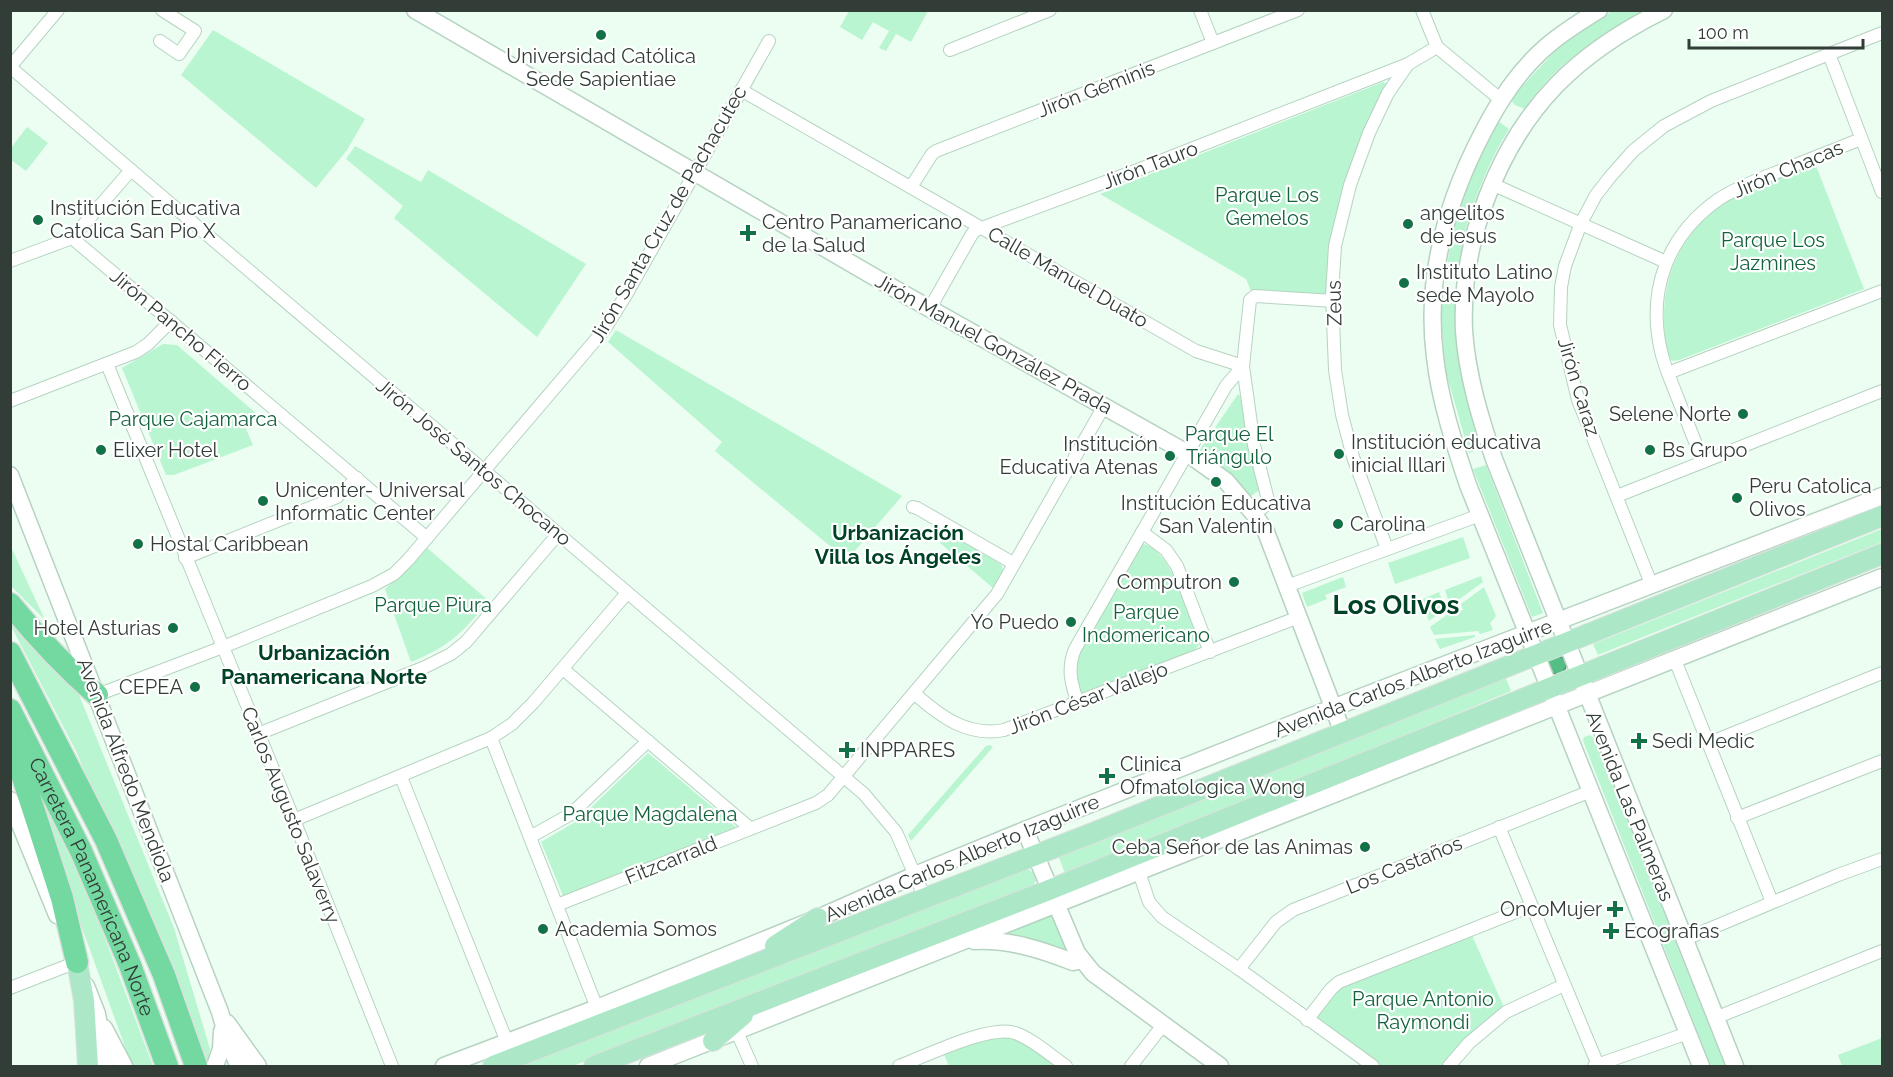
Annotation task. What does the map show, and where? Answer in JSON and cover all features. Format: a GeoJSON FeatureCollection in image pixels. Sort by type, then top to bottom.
{"type":"FeatureCollection","features":[{"type":"Feature","properties":{"kind":"highway"},"geometry":{"type":"LineString","coordinates":[[10,604],[71,673],[97,695]]}},
{"type":"Feature","properties":{"kind":"highway","name":"Carretera Panamericana Norte"},"geometry":{"type":"LineString","coordinates":[[10,653],[106,840],[164,975],[193,1057]]}},
{"type":"Feature","properties":{"kind":"highway","name":"Carretera Panamericana Norte"},"geometry":{"type":"LineString","coordinates":[[10,710],[81,851],[130,965],[165,1060]]}},
{"type":"Feature","properties":{"kind":"highway"},"geometry":{"type":"LineString","coordinates":[[10,737],[62,898],[77,962]]}},
{"type":"Feature","properties":{"kind":"main road","name":"Avenida Carlos Alberto Izaguirre"},"geometry":{"type":"LineString","coordinates":[[493,1066],[514,1049],[742,969],[925,898],[1566,645],[1882,516]]}},
{"type":"Feature","properties":{"kind":"main road"},"geometry":{"type":"LineString","coordinates":[[594,1066],[755,1005],[946,942],[1549,688],[1582,686],[1882,554]]}},
{"type":"Feature","properties":{"kind":"main road"},"geometry":{"type":"LineString","coordinates":[[742,969],[754,957],[791,937],[818,918]]}},
{"type":"Feature","properties":{"kind":"main road"},"geometry":{"type":"LineString","coordinates":[[77,962],[84,1000],[88,1066]]}},
{"type":"Feature","properties":{"kind":"main road"},"geometry":{"type":"LineString","coordinates":[[713,1041],[755,1005]]}},
{"type":"Feature","properties":{"kind":"main road"},"geometry":{"type":"LineString","coordinates":[[480,1066],[514,1049]]}},
{"type":"Feature","properties":{"kind":"street"},"geometry":{"type":"LineString","coordinates":[[10,67],[58,10]]}},
{"type":"Feature","properties":{"kind":"street"},"geometry":{"type":"LineString","coordinates":[[160,41],[179,54],[195,32],[162,10]]}},
{"type":"Feature","properties":{"kind":"street","name":"Jirón Manuel González Prada"},"geometry":{"type":"LineString","coordinates":[[415,10],[930,308],[1188,453],[1226,481],[1266,532],[1343,733]]}},
{"type":"Feature","properties":{"kind":"street"},"geometry":{"type":"LineString","coordinates":[[950,50],[1050,10]]}},
{"type":"Feature","properties":{"kind":"street"},"geometry":{"type":"LineString","coordinates":[[1200,10],[1213,44]]}},
{"type":"Feature","properties":{"kind":"street","name":"Jirón Géminis"},"geometry":{"type":"LineString","coordinates":[[911,187],[936,151],[1298,10]]}},
{"type":"Feature","properties":{"kind":"street"},"geometry":{"type":"LineString","coordinates":[[1422,10],[1437,47],[1500,99]]}},
{"type":"Feature","properties":{"kind":"street","name":"Avenida Las Palmeras"},"geometry":{"type":"LineString","coordinates":[[1599,10],[1546,46],[1525,69],[1500,99],[1464,168],[1448,214],[1436,264],[1432,305],[1435,356],[1453,439],[1480,515],[1701,1066]]}},
{"type":"Feature","properties":{"kind":"street","name":"Avenida Las Palmeras"},"geometry":{"type":"LineString","coordinates":[[1664,10],[1614,37],[1584,59],[1555,86],[1517,134],[1492,184],[1471,243],[1465,289],[1464,330],[1469,369],[1479,415],[1494,459],[1582,686],[1735,1066]]}},
{"type":"Feature","properties":{"kind":"street","name":"Jirón Caraz"},"geometry":{"type":"LineString","coordinates":[[1652,586],[1578,400],[1560,325],[1561,287],[1565,266],[1581,223],[1596,195],[1610,177],[1633,152],[1664,126],[1711,101],[1882,33]]}},
{"type":"Feature","properties":{"kind":"street","name":"Jirón Santa Cruz de Pachacutec"},"geometry":{"type":"LineString","coordinates":[[97,695],[223,647],[394,574],[485,472],[604,330],[769,41]]}},
{"type":"Feature","properties":{"kind":"street","name":"Jirón Tauro"},"geometry":{"type":"LineString","coordinates":[[981,228],[1107,182],[1408,64],[1437,47]]}},
{"type":"Feature","properties":{"kind":"street"},"geometry":{"type":"LineString","coordinates":[[1829,54],[1882,192]]}},
{"type":"Feature","properties":{"kind":"street","name":"Zeus"},"geometry":{"type":"LineString","coordinates":[[1387,549],[1353,457],[1342,415],[1335,370],[1332,295],[1335,246],[1350,185],[1369,133],[1388,93],[1408,64]]}},
{"type":"Feature","properties":{"kind":"street","name":"Jirón José Santos Chocano"},"geometry":{"type":"LineString","coordinates":[[10,67],[864,794],[887,819],[901,840],[925,898]]}},
{"type":"Feature","properties":{"kind":"street","name":"Calle Manuel Duato"},"geometry":{"type":"LineString","coordinates":[[741,90],[1196,351],[1243,366]]}},
{"type":"Feature","properties":{"kind":"street","name":"Jirón Chacas"},"geometry":{"type":"LineString","coordinates":[[1703,462],[1659,344],[1656,313],[1658,287],[1666,262],[1693,223],[1710,206],[1729,193],[1862,139]]}},
{"type":"Feature","properties":{"kind":"street"},"geometry":{"type":"LineString","coordinates":[[10,261],[72,238],[131,170]]}},
{"type":"Feature","properties":{"kind":"street"},"geometry":{"type":"LineString","coordinates":[[1492,184],[1666,262]]}},
{"type":"Feature","properties":{"kind":"street"},"geometry":{"type":"LineString","coordinates":[[930,308],[972,234],[981,228]]}},
{"type":"Feature","properties":{"kind":"street","name":"Jirón Pancho Fierro"},"geometry":{"type":"LineString","coordinates":[[72,238],[427,538]]}},
{"type":"Feature","properties":{"kind":"street"},"geometry":{"type":"LineString","coordinates":[[1668,373],[1882,291]]}},
{"type":"Feature","properties":{"kind":"street"},"geometry":{"type":"LineString","coordinates":[[1254,514],[1266,505],[1268,494],[1254,446],[1243,366],[1250,300],[1255,296],[1334,301]]}},
{"type":"Feature","properties":{"kind":"street"},"geometry":{"type":"LineString","coordinates":[[10,401],[142,349],[171,321]]}},
{"type":"Feature","properties":{"kind":"street","name":"Carlos Augusto Salaverry"},"geometry":{"type":"LineString","coordinates":[[107,364],[392,1066]]}},
{"type":"Feature","properties":{"kind":"street"},"geometry":{"type":"LineString","coordinates":[[1078,703],[1070,678],[1072,656],[1226,386],[1243,366]]}},
{"type":"Feature","properties":{"kind":"street"},"geometry":{"type":"LineString","coordinates":[[1617,496],[1882,391]]}},
{"type":"Feature","properties":{"kind":"street","name":"Fitzcarrald"},"geometry":{"type":"LineString","coordinates":[[557,905],[820,801],[828,795],[997,594],[1104,406]]}},
{"type":"Feature","properties":{"kind":"street","name":"Avenida Alfredo Mendiola"},"geometry":{"type":"LineString","coordinates":[[10,475],[239,1066]]}},
{"type":"Feature","properties":{"kind":"street"},"geometry":{"type":"LineString","coordinates":[[185,558],[337,498],[357,478]]}},
{"type":"Feature","properties":{"kind":"street","name":"Avenida Carlos Alberto Izaguirre"},"geometry":{"type":"LineString","coordinates":[[444,1066],[514,1049],[597,1008],[818,918],[1024,830],[1882,495]]}},
{"type":"Feature","properties":{"kind":"street"},"geometry":{"type":"LineString","coordinates":[[914,507],[1013,563]]}},
{"type":"Feature","properties":{"kind":"street"},"geometry":{"type":"LineString","coordinates":[[1287,586],[1480,515]]}},
{"type":"Feature","properties":{"kind":"street"},"geometry":{"type":"LineString","coordinates":[[1142,532],[1166,550],[1177,566],[1210,652]]}},
{"type":"Feature","properties":{"kind":"street"},"geometry":{"type":"LineString","coordinates":[[258,734],[425,668],[451,654],[466,642],[558,534]]}},
{"type":"Feature","properties":{"kind":"street"},"geometry":{"type":"LineString","coordinates":[[1053,898],[1138,872],[1557,707],[1582,686],[1675,660],[1882,577]]}},
{"type":"Feature","properties":{"kind":"street"},"geometry":{"type":"LineString","coordinates":[[294,820],[491,738],[519,717],[627,593]]}},
{"type":"Feature","properties":{"kind":"street","name":"Jirón César Vallejo"},"geometry":{"type":"LineString","coordinates":[[915,694],[937,714],[949,721],[984,732],[1004,730],[1299,617]]}},
{"type":"Feature","properties":{"kind":"street"},"geometry":{"type":"LineString","coordinates":[[1675,660],[1772,902]]}},
{"type":"Feature","properties":{"kind":"street"},"geometry":{"type":"LineString","coordinates":[[563,669],[750,828]]}},
{"type":"Feature","properties":{"kind":"street"},"geometry":{"type":"LineString","coordinates":[[1709,743],[1882,673]]}},
{"type":"Feature","properties":{"kind":"street"},"geometry":{"type":"LineString","coordinates":[[491,738],[597,1008]]}},
{"type":"Feature","properties":{"kind":"street"},"geometry":{"type":"LineString","coordinates":[[530,837],[572,814],[648,741]]}},
{"type":"Feature","properties":{"kind":"street"},"geometry":{"type":"LineString","coordinates":[[1737,818],[1882,761]]}},
{"type":"Feature","properties":{"kind":"street"},"geometry":{"type":"LineString","coordinates":[[401,777],[514,1049]]}},
{"type":"Feature","properties":{"kind":"street","name":"Los Castaños"},"geometry":{"type":"LineString","coordinates":[[1239,969],[1276,922],[1293,910],[1591,791]]}},
{"type":"Feature","properties":{"kind":"street"},"geometry":{"type":"LineString","coordinates":[[10,800],[97,1014],[124,1066]]}},
{"type":"Feature","properties":{"kind":"street"},"geometry":{"type":"LineString","coordinates":[[1499,827],[1596,1066],[1688,1033]]}},
{"type":"Feature","properties":{"kind":"street"},"geometry":{"type":"LineString","coordinates":[[1024,830],[1078,956],[1093,973],[1220,1066]]}},
{"type":"Feature","properties":{"kind":"street"},"geometry":{"type":"LineString","coordinates":[[1683,940],[1882,859]]}},
{"type":"Feature","properties":{"kind":"street"},"geometry":{"type":"LineString","coordinates":[[1138,872],[1149,902],[1158,913],[1372,1066]]}},
{"type":"Feature","properties":{"kind":"street"},"geometry":{"type":"LineString","coordinates":[[1307,1020],[1339,982],[1531,906]]}},
{"type":"Feature","properties":{"kind":"street"},"geometry":{"type":"LineString","coordinates":[[655,1065],[946,942],[1008,943],[1040,950],[1073,962],[1077,961],[1078,956]]}},
{"type":"Feature","properties":{"kind":"street"},"geometry":{"type":"LineString","coordinates":[[1715,1018],[1882,951]]}},
{"type":"Feature","properties":{"kind":"street"},"geometry":{"type":"LineString","coordinates":[[10,988],[77,962]]}},
{"type":"Feature","properties":{"kind":"street"},"geometry":{"type":"LineString","coordinates":[[1449,1066],[1469,1043],[1506,1012],[1564,985]]}},
{"type":"Feature","properties":{"kind":"street"},"geometry":{"type":"LineString","coordinates":[[215,1066],[221,1049],[220,1012]]}},
{"type":"Feature","properties":{"kind":"street"},"geometry":{"type":"LineString","coordinates":[[220,1012],[258,1066]]}},
{"type":"Feature","properties":{"kind":"street"},"geometry":{"type":"LineString","coordinates":[[97,1014],[105,1066]]}},
{"type":"Feature","properties":{"kind":"street"},"geometry":{"type":"LineString","coordinates":[[1131,1066],[1163,1025]]}},
{"type":"Feature","properties":{"kind":"street"},"geometry":{"type":"LineString","coordinates":[[899,1066],[975,1037],[1003,1030],[1021,1035],[1066,1066]]}},
{"type":"Feature","properties":{"kind":"street"},"geometry":{"type":"LineString","coordinates":[[737,1032],[752,1066]]}},
{"type":"Feature","properties":{"kind":"green space"},"geometry":{"type":"Polygon","coordinates":[[[849,11],[928,11],[911,42],[896,34],[886,51],[879,48],[889,31],[873,22],[862,40],[840,27],[849,11]]]}},
{"type":"Feature","properties":{"kind":"green space"},"geometry":{"type":"Polygon","coordinates":[[[1612,11],[1646,11],[1595,41],[1564,64],[1537,92],[1525,109],[1515,105],[1510,99],[1563,43],[1612,11]]]}},
{"type":"Feature","properties":{"kind":"green space"},"geometry":{"type":"Polygon","coordinates":[[[213,30],[365,119],[347,150],[316,188],[181,75],[213,30]]]}},
{"type":"Feature","properties":{"kind":"green space","name":"Parque Los Gemelos"},"geometry":{"type":"Polygon","coordinates":[[[1383,82],[1389,85],[1374,113],[1329,290],[1324,294],[1251,291],[1246,279],[1100,194],[1383,82]]]}},
{"type":"Feature","properties":{"kind":"green space"},"geometry":{"type":"Polygon","coordinates":[[[1498,121],[1509,129],[1490,165],[1470,215],[1458,280],[1445,278],[1453,229],[1474,168],[1498,121]]]}},
{"type":"Feature","properties":{"kind":"green space"},"geometry":{"type":"Polygon","coordinates":[[[27,127],[48,143],[26,171],[11,160],[11,148],[27,127]]]}},
{"type":"Feature","properties":{"kind":"green space"},"geometry":{"type":"Polygon","coordinates":[[[355,146],[421,182],[428,170],[586,264],[537,337],[394,218],[403,206],[346,159],[355,146]]]}},
{"type":"Feature","properties":{"kind":"green space","name":"Parque Los Jazmines"},"geometry":{"type":"Polygon","coordinates":[[[1815,163],[1864,289],[1679,360],[1673,361],[1668,358],[1664,311],[1667,289],[1672,268],[1681,248],[1694,230],[1710,214],[1740,193],[1760,183],[1815,163]]]}},
{"type":"Feature","properties":{"kind":"green space"},"geometry":{"type":"Polygon","coordinates":[[[1442,300],[1456,301],[1457,340],[1462,376],[1481,449],[1469,453],[1446,372],[1442,300]]]}},
{"type":"Feature","properties":{"kind":"green space"},"geometry":{"type":"Polygon","coordinates":[[[616,330],[902,496],[847,560],[715,451],[722,442],[608,342],[616,330]]]}},
{"type":"Feature","properties":{"kind":"green space","name":"Parque Cajamarca"},"geometry":{"type":"Polygon","coordinates":[[[163,344],[177,345],[258,415],[246,429],[253,445],[174,475],[166,475],[122,368],[163,344]]]}},
{"type":"Feature","properties":{"kind":"green space","name":"Parque El Triángulo"},"geometry":{"type":"Polygon","coordinates":[[[1238,394],[1261,489],[1251,496],[1228,471],[1199,451],[1238,394]]]}},
{"type":"Feature","properties":{"kind":"green space"},"geometry":{"type":"Polygon","coordinates":[[[1486,465],[1543,613],[1532,617],[1473,469],[1486,465]]]}},
{"type":"Feature","properties":{"kind":"green space"},"geometry":{"type":"Polygon","coordinates":[[[1882,529],[1882,542],[1598,655],[1593,644],[1882,529]]]}},
{"type":"Feature","properties":{"kind":"green space"},"geometry":{"type":"Polygon","coordinates":[[[949,533],[1002,565],[1003,571],[993,588],[940,543],[949,533]]]}},
{"type":"Feature","properties":{"kind":"green space"},"geometry":{"type":"Polygon","coordinates":[[[1463,537],[1470,558],[1395,584],[1388,563],[1463,537]]]}},
{"type":"Feature","properties":{"kind":"green space","name":"Parque Indomericano"},"geometry":{"type":"Polygon","coordinates":[[[1143,544],[1153,549],[1171,571],[1186,604],[1199,645],[1193,652],[1083,694],[1079,691],[1077,674],[1077,663],[1082,646],[1143,544]]]}},
{"type":"Feature","properties":{"kind":"green space"},"geometry":{"type":"Polygon","coordinates":[[[11,547],[45,620],[11,586],[11,547]]]}},
{"type":"Feature","properties":{"kind":"green space","name":"Parque Piura"},"geometry":{"type":"Polygon","coordinates":[[[426,547],[489,601],[455,637],[436,650],[411,662],[385,589],[412,564],[426,547]]]}},
{"type":"Feature","properties":{"kind":"green space"},"geometry":{"type":"Polygon","coordinates":[[[1481,576],[1483,582],[1450,606],[1445,590],[1481,576]]]}},
{"type":"Feature","properties":{"kind":"green space"},"geometry":{"type":"Polygon","coordinates":[[[1343,577],[1346,587],[1325,595],[1327,599],[1307,607],[1302,593],[1343,577]]]}},
{"type":"Feature","properties":{"kind":"green space"},"geometry":{"type":"Polygon","coordinates":[[[1484,587],[1496,616],[1490,623],[1493,630],[1480,634],[1478,631],[1434,635],[1430,627],[1458,607],[1459,611],[1463,610],[1461,604],[1484,587]]]}},
{"type":"Feature","properties":{"kind":"green space"},"geometry":{"type":"Polygon","coordinates":[[[1439,592],[1445,609],[1429,621],[1421,600],[1439,592]]]}},
{"type":"Feature","properties":{"kind":"green space"},"geometry":{"type":"Polygon","coordinates":[[[15,618],[79,695],[174,928],[210,1049],[207,1063],[76,751],[11,626],[10,620],[15,618]]]}},
{"type":"Feature","properties":{"kind":"green space"},"geometry":{"type":"Polygon","coordinates":[[[1475,635],[1475,637],[1440,649],[1435,639],[1475,635]]]}},
{"type":"Feature","properties":{"kind":"green space"},"geometry":{"type":"Polygon","coordinates":[[[1505,676],[1511,691],[1066,876],[1058,855],[1505,676]]]}},
{"type":"Feature","properties":{"kind":"green space"},"geometry":{"type":"Polygon","coordinates":[[[1590,735],[1595,739],[1725,1066],[1711,1066],[1583,741],[1584,737],[1590,735]]]}},
{"type":"Feature","properties":{"kind":"green space"},"geometry":{"type":"Polygon","coordinates":[[[986,746],[993,747],[911,841],[908,835],[986,746]]]}},
{"type":"Feature","properties":{"kind":"green space","name":"Parque Magdalena"},"geometry":{"type":"Polygon","coordinates":[[[648,753],[736,827],[564,898],[541,842],[577,821],[648,753]]]}},
{"type":"Feature","properties":{"kind":"green space"},"geometry":{"type":"Polygon","coordinates":[[[34,782],[75,859],[153,1066],[132,1066],[30,784],[34,782]]]}},
{"type":"Feature","properties":{"kind":"green space"},"geometry":{"type":"Polygon","coordinates":[[[1026,868],[1034,873],[1036,881],[1031,888],[573,1066],[521,1066],[1026,868]]]}},
{"type":"Feature","properties":{"kind":"green space"},"geometry":{"type":"Polygon","coordinates":[[[1051,913],[1055,916],[1071,956],[987,935],[1051,913]]]}},
{"type":"Feature","properties":{"kind":"green space","name":"Parque Antonio Raymondi"},"geometry":{"type":"Polygon","coordinates":[[[1470,931],[1506,1012],[1449,1066],[1373,1066],[1307,1020],[1331,989],[1470,931]]]}},
{"type":"Feature","properties":{"kind":"green space"},"geometry":{"type":"Polygon","coordinates":[[[1007,1031],[1066,1066],[949,1066],[942,1050],[1007,1031]]]}},
{"type":"Feature","properties":{"kind":"green space"},"geometry":{"type":"Polygon","coordinates":[[[1882,1038],[1882,1066],[1842,1066],[1838,1055],[1882,1038]]]}},
{"type":"Feature","properties":{"kind":"shaded area"},"geometry":{"type":"Polygon","coordinates":[[[1557,656],[1563,659],[1566,665],[1563,671],[1557,674],[1551,671],[1548,665],[1551,659],[1557,656]]]}},
{"type":"Feature","properties":{"kind":"place","name":"Universidad Católica Sede Sapientiae"},"geometry":{"type":"Point","coordinates":[601,35]}},
{"type":"Feature","properties":{"kind":"place","name":"Institución Educativa Catolica San Pio X"},"geometry":{"type":"Point","coordinates":[38,220]}},
{"type":"Feature","properties":{"kind":"place","name":"angelitos de jesus"},"geometry":{"type":"Point","coordinates":[1408,224]}},
{"type":"Feature","properties":{"kind":"place","name":"Centro Panamericano de la Salud"},"geometry":{"type":"Point","coordinates":[748,233]}},
{"type":"Feature","properties":{"kind":"place","name":"Instituto Latino sede Mayolo"},"geometry":{"type":"Point","coordinates":[1404,283]}},
{"type":"Feature","properties":{"kind":"place","name":"Selene Norte"},"geometry":{"type":"Point","coordinates":[1743,414]}},
{"type":"Feature","properties":{"kind":"place","name":"Elixer Hotel"},"geometry":{"type":"Point","coordinates":[101,450]}},
{"type":"Feature","properties":{"kind":"place","name":"Bs Grupo"},"geometry":{"type":"Point","coordinates":[1650,450]}},
{"type":"Feature","properties":{"kind":"place","name":"Institución educativa inicial Illari"},"geometry":{"type":"Point","coordinates":[1339,454]}},
{"type":"Feature","properties":{"kind":"place","name":"Institución Educativa Atenas"},"geometry":{"type":"Point","coordinates":[1170,456]}},
{"type":"Feature","properties":{"kind":"place","name":"Institución Educativa San Valentin"},"geometry":{"type":"Point","coordinates":[1216,482]}},
{"type":"Feature","properties":{"kind":"place","name":"Peru Catolica Olivos"},"geometry":{"type":"Point","coordinates":[1737,498]}},
{"type":"Feature","properties":{"kind":"place","name":"Unicenter- Universal Informatic Center"},"geometry":{"type":"Point","coordinates":[263,501]}},
{"type":"Feature","properties":{"kind":"place","name":"Carolina"},"geometry":{"type":"Point","coordinates":[1338,524]}},
{"type":"Feature","properties":{"kind":"place","name":"Hostal Caribbean"},"geometry":{"type":"Point","coordinates":[138,544]}},
{"type":"Feature","properties":{"kind":"place","name":"Computron"},"geometry":{"type":"Point","coordinates":[1234,582]}},
{"type":"Feature","properties":{"kind":"place","name":"Yo Puedo"},"geometry":{"type":"Point","coordinates":[1071,622]}},
{"type":"Feature","properties":{"kind":"place","name":"Hotel Asturias"},"geometry":{"type":"Point","coordinates":[173,628]}},
{"type":"Feature","properties":{"kind":"place","name":"CEPEA"},"geometry":{"type":"Point","coordinates":[195,687]}},
{"type":"Feature","properties":{"kind":"place","name":"Sedi Medic"},"geometry":{"type":"Point","coordinates":[1639,741]}},
{"type":"Feature","properties":{"kind":"place","name":"INPPARES"},"geometry":{"type":"Point","coordinates":[847,750]}},
{"type":"Feature","properties":{"kind":"place","name":"Clinica Ofmatologica Wong"},"geometry":{"type":"Point","coordinates":[1107,776]}},
{"type":"Feature","properties":{"kind":"place","name":"Ceba Señor de las Animas"},"geometry":{"type":"Point","coordinates":[1365,847]}},
{"type":"Feature","properties":{"kind":"place","name":"OncoMujer"},"geometry":{"type":"Point","coordinates":[1615,909]}},
{"type":"Feature","properties":{"kind":"place","name":"Academia Somos"},"geometry":{"type":"Point","coordinates":[543,929]}},
{"type":"Feature","properties":{"kind":"place","name":"Ecografias"},"geometry":{"type":"Point","coordinates":[1611,931]}},
{"type":"Feature","properties":{"kind":"district","name":"Urbanización Villa los Ángeles"},"geometry":{"type":"Point","coordinates":[898,544]}},
{"type":"Feature","properties":{"kind":"district","name":"Los Olivos"},"geometry":{"type":"Point","coordinates":[1396,605]}},
{"type":"Feature","properties":{"kind":"district","name":"Urbanización Panamericana Norte"},"geometry":{"type":"Point","coordinates":[324,664]}}]}
